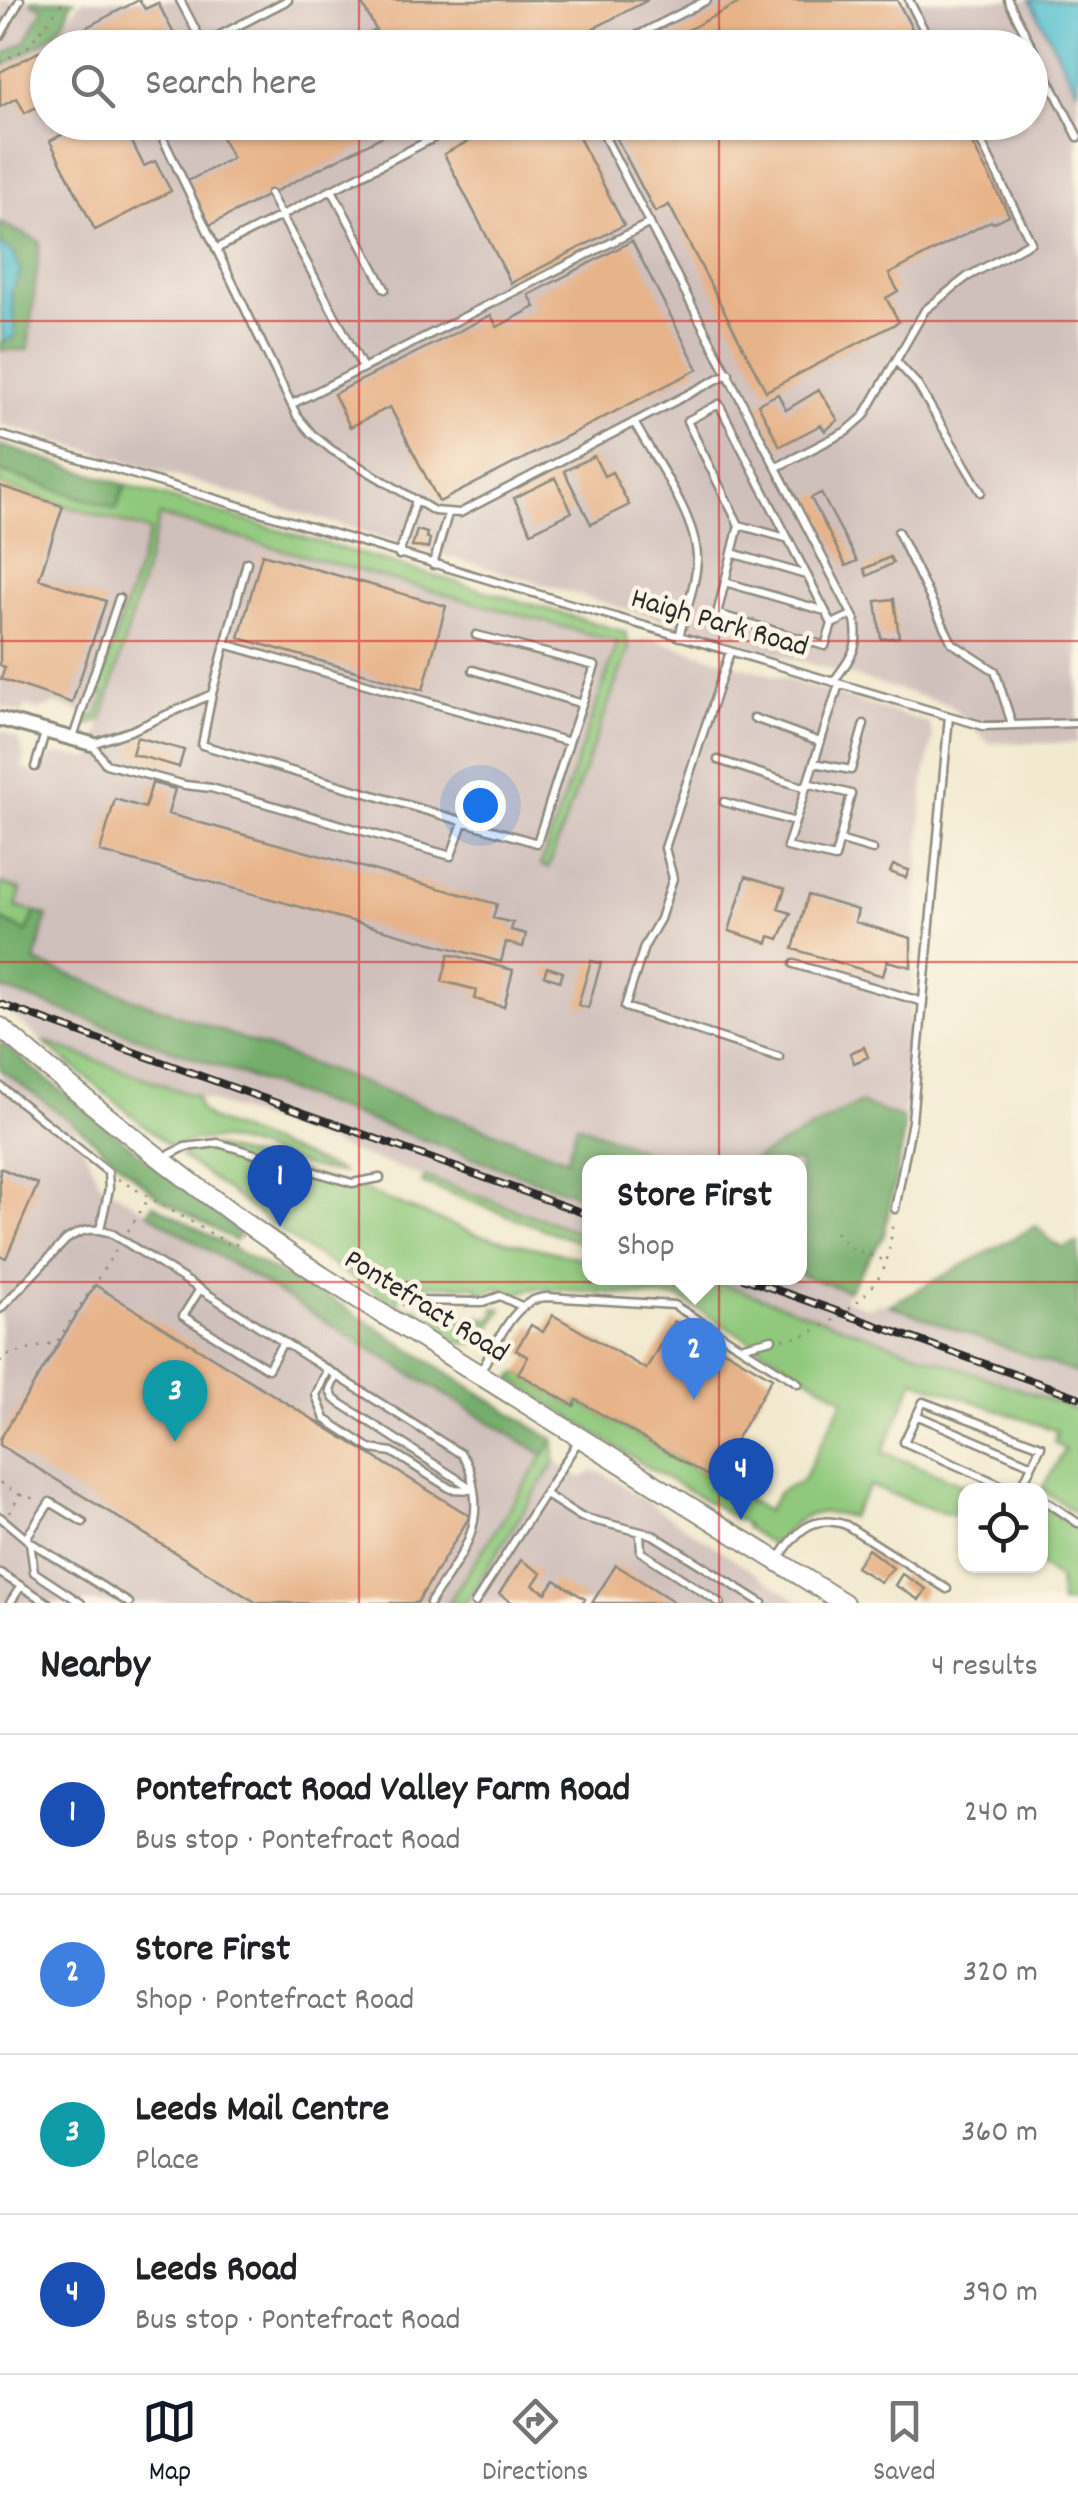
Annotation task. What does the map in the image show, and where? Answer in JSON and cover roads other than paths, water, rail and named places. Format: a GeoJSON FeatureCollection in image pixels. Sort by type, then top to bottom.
{"type":"FeatureCollection","features":[{"type":"Feature","properties":{"kind":"main road","name":"Pontefract Road"},"geometry":{"type":"LineString","coordinates":[[0,1027],[160,1160],[248,1227],[844,1603]]}},
{"type":"Feature","properties":{"kind":"street"},"geometry":{"type":"LineString","coordinates":[[0,718],[92,744]]}},
{"type":"Feature","properties":{"kind":"lane"},"geometry":{"type":"LineString","coordinates":[[0,36],[20,0]]}},
{"type":"Feature","properties":{"kind":"lane"},"geometry":{"type":"LineString","coordinates":[[180,0],[192,30]]}},
{"type":"Feature","properties":{"kind":"lane"},"geometry":{"type":"LineString","coordinates":[[230,30],[288,0]]}},
{"type":"Feature","properties":{"kind":"lane"},"geometry":{"type":"LineString","coordinates":[[648,30],[707,0]]}},
{"type":"Feature","properties":{"kind":"lane"},"geometry":{"type":"LineString","coordinates":[[909,0],[924,30]]}},
{"type":"Feature","properties":{"kind":"lane"},"geometry":{"type":"LineString","coordinates":[[1008,0],[1023,30]]}},
{"type":"Feature","properties":{"kind":"lane"},"geometry":{"type":"LineString","coordinates":[[1048,78],[1078,137]]}},
{"type":"Feature","properties":{"kind":"lane"},"geometry":{"type":"LineString","coordinates":[[164,140],[292,404],[312,434],[434,511],[460,513],[729,373]]}},
{"type":"Feature","properties":{"kind":"lane"},"geometry":{"type":"LineString","coordinates":[[216,249],[431,140]]}},
{"type":"Feature","properties":{"kind":"lane"},"geometry":{"type":"LineString","coordinates":[[606,140],[729,373],[858,632],[852,658],[836,683],[814,763],[806,786],[787,847],[834,858],[851,794],[806,786],[718,760]]}},
{"type":"Feature","properties":{"kind":"lane"},"geometry":{"type":"LineString","coordinates":[[776,466],[856,424],[876,400],[925,310],[967,276],[1032,242],[980,140]]}},
{"type":"Feature","properties":{"kind":"lane"},"geometry":{"type":"LineString","coordinates":[[332,190],[385,289]]}},
{"type":"Feature","properties":{"kind":"lane"},"geometry":{"type":"LineString","coordinates":[[270,194],[363,368]]}},
{"type":"Feature","properties":{"kind":"lane"},"geometry":{"type":"LineString","coordinates":[[292,404],[650,223]]}},
{"type":"Feature","properties":{"kind":"lane"},"geometry":{"type":"LineString","coordinates":[[896,362],[917,384],[980,492]]}},
{"type":"Feature","properties":{"kind":"lane"},"geometry":{"type":"LineString","coordinates":[[718,404],[832,624],[825,646],[717,614],[739,525],[687,421],[718,404]]}},
{"type":"Feature","properties":{"kind":"lane"},"geometry":{"type":"LineString","coordinates":[[634,422],[682,506],[693,534],[697,558],[678,637]]}},
{"type":"Feature","properties":{"kind":"lane","name":"Haigh Park Road"},"geometry":{"type":"LineString","coordinates":[[0,435],[984,726],[1078,723]]}},
{"type":"Feature","properties":{"kind":"lane"},"geometry":{"type":"LineString","coordinates":[[399,555],[416,500]]}},
{"type":"Feature","properties":{"kind":"lane"},"geometry":{"type":"LineString","coordinates":[[433,565],[448,514]]}},
{"type":"Feature","properties":{"kind":"lane"},"geometry":{"type":"LineString","coordinates":[[739,525],[788,538]]}},
{"type":"Feature","properties":{"kind":"lane"},"geometry":{"type":"LineString","coordinates":[[898,532],[952,642],[995,670],[1012,724]]}},
{"type":"Feature","properties":{"kind":"lane"},"geometry":{"type":"LineString","coordinates":[[732,553],[806,575]]}},
{"type":"Feature","properties":{"kind":"lane"},"geometry":{"type":"LineString","coordinates":[[247,562],[202,744],[537,843],[595,666],[476,634]]}},
{"type":"Feature","properties":{"kind":"lane"},"geometry":{"type":"LineString","coordinates":[[725,582],[825,611]]}},
{"type":"Feature","properties":{"kind":"lane"},"geometry":{"type":"LineString","coordinates":[[72,740],[118,598]]}},
{"type":"Feature","properties":{"kind":"lane"},"geometry":{"type":"LineString","coordinates":[[832,624],[852,615]]}},
{"type":"Feature","properties":{"kind":"lane"},"geometry":{"type":"LineString","coordinates":[[225,644],[569,742]]}},
{"type":"Feature","properties":{"kind":"lane"},"geometry":{"type":"LineString","coordinates":[[730,652],[665,848],[672,878],[660,918],[644,946],[625,1007],[779,1057]]}},
{"type":"Feature","properties":{"kind":"lane"},"geometry":{"type":"LineString","coordinates":[[473,670],[582,704]]}},
{"type":"Feature","properties":{"kind":"lane"},"geometry":{"type":"LineString","coordinates":[[212,694],[92,744],[106,764],[211,788],[451,856],[463,822]]}},
{"type":"Feature","properties":{"kind":"lane"},"geometry":{"type":"LineString","coordinates":[[895,1210],[912,1120],[950,716]]}},
{"type":"Feature","properties":{"kind":"lane"},"geometry":{"type":"LineString","coordinates":[[754,718],[820,742]]}},
{"type":"Feature","properties":{"kind":"lane"},"geometry":{"type":"LineString","coordinates":[[814,763],[852,770],[864,724]]}},
{"type":"Feature","properties":{"kind":"lane"},"geometry":{"type":"LineString","coordinates":[[35,767],[44,733]]}},
{"type":"Feature","properties":{"kind":"lane"},"geometry":{"type":"LineString","coordinates":[[724,802],[795,822]]}},
{"type":"Feature","properties":{"kind":"lane"},"geometry":{"type":"LineString","coordinates":[[839,840],[873,850]]}},
{"type":"Feature","properties":{"kind":"lane"},"geometry":{"type":"LineString","coordinates":[[794,964],[923,1002]]}},
{"type":"Feature","properties":{"kind":"lane"},"geometry":{"type":"LineString","coordinates":[[0,1086],[108,1172],[109,1188],[100,1229]]}},
{"type":"Feature","properties":{"kind":"lane"},"geometry":{"type":"LineString","coordinates":[[160,1160],[186,1147],[218,1143],[352,1183],[380,1178]]}},
{"type":"Feature","properties":{"kind":"lane"},"geometry":{"type":"LineString","coordinates":[[0,1308],[66,1240],[76,1233],[100,1229],[461,1454],[470,1466],[476,1523],[430,1603]]}},
{"type":"Feature","properties":{"kind":"lane"},"geometry":{"type":"LineString","coordinates":[[200,1289],[183,1316],[268,1369],[283,1342]]}},
{"type":"Feature","properties":{"kind":"lane"},"geometry":{"type":"LineString","coordinates":[[405,1301],[484,1302],[500,1296],[520,1306]]}},
{"type":"Feature","properties":{"kind":"lane"},"geometry":{"type":"LineString","coordinates":[[479,1373],[520,1306],[536,1297],[547,1297],[674,1305],[798,1384]]}},
{"type":"Feature","properties":{"kind":"lane"},"geometry":{"type":"LineString","coordinates":[[743,1346],[772,1339]]}},
{"type":"Feature","properties":{"kind":"lane"},"geometry":{"type":"LineString","coordinates":[[328,1370],[316,1395],[326,1419],[371,1449],[392,1452],[451,1488],[474,1490]]}},
{"type":"Feature","properties":{"kind":"lane"},"geometry":{"type":"LineString","coordinates":[[336,1376],[330,1390],[334,1398],[474,1490]]}},
{"type":"Feature","properties":{"kind":"lane"},"geometry":{"type":"LineString","coordinates":[[996,1483],[904,1442],[923,1402],[1041,1446],[1023,1483]]}},
{"type":"Feature","properties":{"kind":"lane"},"geometry":{"type":"LineString","coordinates":[[916,1416],[1032,1466]]}},
{"type":"Feature","properties":{"kind":"lane"},"geometry":{"type":"LineString","coordinates":[[475,1603],[581,1437]]}},
{"type":"Feature","properties":{"kind":"lane"},"geometry":{"type":"LineString","coordinates":[[545,1494],[581,1517],[653,1534],[762,1603]]}},
{"type":"Feature","properties":{"kind":"lane"},"geometry":{"type":"LineString","coordinates":[[81,1603],[34,1572],[28,1540],[50,1502],[83,1522]]}},
{"type":"Feature","properties":{"kind":"lane"},"geometry":{"type":"LineString","coordinates":[[1048,1502],[1078,1523]]}},
{"type":"Feature","properties":{"kind":"lane"},"geometry":{"type":"LineString","coordinates":[[2,1519],[28,1540],[129,1603]]}},
{"type":"Feature","properties":{"kind":"lane"},"geometry":{"type":"LineString","coordinates":[[777,1561],[800,1529],[822,1520],[834,1521],[948,1590]]}},
{"type":"Feature","properties":{"kind":"lane"},"geometry":{"type":"LineString","coordinates":[[640,1532],[641,1552],[720,1603]]}},
{"type":"Feature","properties":{"kind":"lane"},"geometry":{"type":"LineString","coordinates":[[0,1573],[48,1603]]}},
{"type":"Feature","properties":{"kind":"lane"},"geometry":{"type":"LineString","coordinates":[[10,1603],[20,1586]]}},
{"type":"Feature","properties":{"kind":"water"},"geometry":{"type":"Polygon","coordinates":[[[1030,0],[1078,0],[1078,92],[1048,30],[1030,0]]]}},
{"type":"Feature","properties":{"kind":"water"},"geometry":{"type":"Polygon","coordinates":[[[0,243],[14,254],[21,272],[11,291],[15,336],[2,343],[0,243]]]}},
{"type":"Feature","properties":{"kind":"railway"},"geometry":{"type":"LineString","coordinates":[[0,1004],[582,1212]]}},
{"type":"Feature","properties":{"kind":"railway"},"geometry":{"type":"LineString","coordinates":[[763,1285],[1078,1397]]}},
{"type":"Feature","properties":{"kind":"place","name":"Pontefract Road Valley Farm Road"},"geometry":{"type":"Point","coordinates":[280,1227]}},
{"type":"Feature","properties":{"kind":"place","name":"Store First"},"geometry":{"type":"Point","coordinates":[694,1400]}},
{"type":"Feature","properties":{"kind":"place","name":"Leeds Mail Centre"},"geometry":{"type":"Point","coordinates":[175,1442]}},
{"type":"Feature","properties":{"kind":"place","name":"Leeds Road"},"geometry":{"type":"Point","coordinates":[741,1520]}}]}
